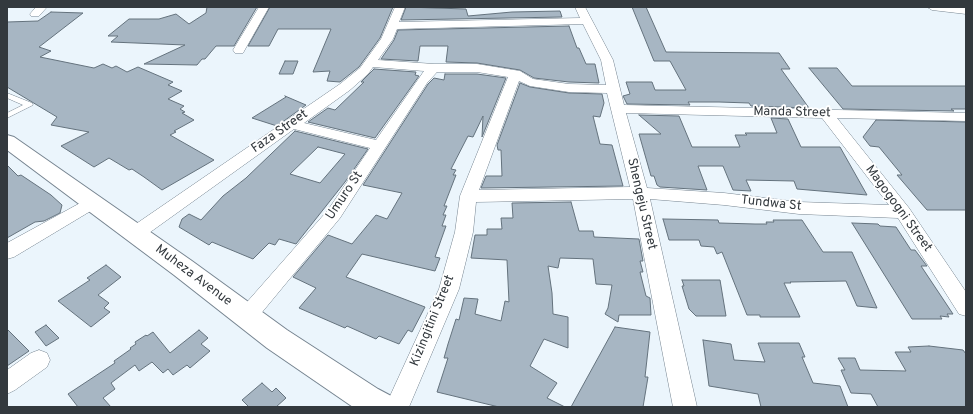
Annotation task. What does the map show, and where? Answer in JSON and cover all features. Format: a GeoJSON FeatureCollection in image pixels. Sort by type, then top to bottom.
{"type":"FeatureCollection","features":[{"type":"Feature","properties":{"kind":"street"},"geometry":{"type":"LineString","coordinates":[[239,50],[264,7]]}},
{"type":"Feature","properties":{"kind":"street","name":"Faza Street"},"geometry":{"type":"LineString","coordinates":[[136,233],[345,87],[364,71],[387,38],[400,7]]}},
{"type":"Feature","properties":{"kind":"street"},"geometry":{"type":"LineString","coordinates":[[932,7],[966,11]]}},
{"type":"Feature","properties":{"kind":"street"},"geometry":{"type":"LineString","coordinates":[[392,26],[583,14]]}},
{"type":"Feature","properties":{"kind":"street","name":"Shengeju Street"},"geometry":{"type":"LineString","coordinates":[[583,14],[607,60],[640,193],[685,407]]}},
{"type":"Feature","properties":{"kind":"street"},"geometry":{"type":"LineString","coordinates":[[369,63],[434,68],[477,68],[515,74],[530,82],[561,87],[613,89]]}},
{"type":"Feature","properties":{"kind":"street","name":"Umuro St"},"geometry":{"type":"LineString","coordinates":[[247,316],[334,214],[422,81],[434,68]]}},
{"type":"Feature","properties":{"kind":"street","name":"Kizingitini Street"},"geometry":{"type":"LineString","coordinates":[[397,407],[449,289],[464,232],[468,196],[515,74]]}},
{"type":"Feature","properties":{"kind":"street","name":"Manda Street"},"geometry":{"type":"LineString","coordinates":[[618,109],[965,118]]}},
{"type":"Feature","properties":{"kind":"street","name":"Magogogni Street"},"geometry":{"type":"LineString","coordinates":[[826,114],[903,212],[966,308]]}},
{"type":"Feature","properties":{"kind":"street"},"geometry":{"type":"LineString","coordinates":[[291,124],[379,145]]}},
{"type":"Feature","properties":{"kind":"street","name":"Muheza Avenue"},"geometry":{"type":"LineString","coordinates":[[7,141],[370,404]]}},
{"type":"Feature","properties":{"kind":"street","name":"Tundwa St"},"geometry":{"type":"LineString","coordinates":[[468,196],[640,193],[724,199],[799,208],[903,212]]}},
{"type":"Feature","properties":{"kind":"street"},"geometry":{"type":"LineString","coordinates":[[7,252],[93,202]]}},
{"type":"Feature","properties":{"kind":"street"},"geometry":{"type":"LineString","coordinates":[[7,383],[39,360]]}},
{"type":"Feature","properties":{"kind":"lane"},"geometry":{"type":"LineString","coordinates":[[7,95],[29,105],[7,116]]}},
{"type":"Feature","properties":{"kind":"building"},"geometry":{"type":"Polygon","coordinates":[[[207,7],[257,7],[234,46],[216,46],[205,59],[202,59],[197,65],[144,64],[185,45],[111,42],[118,36],[108,36],[129,19],[159,19],[176,14],[189,24],[206,13],[207,7]]]}},
{"type":"Feature","properties":{"kind":"building"},"geometry":{"type":"Polygon","coordinates":[[[270,7],[393,7],[380,38],[359,67],[340,82],[327,81],[330,71],[313,72],[331,29],[278,29],[269,46],[248,46],[270,7]]]}},
{"type":"Feature","properties":{"kind":"building"},"geometry":{"type":"Polygon","coordinates":[[[406,7],[466,9],[468,16],[512,12],[560,11],[562,17],[401,20],[406,7]]]}},
{"type":"Feature","properties":{"kind":"building"},"geometry":{"type":"Polygon","coordinates":[[[632,7],[646,7],[666,52],[779,53],[790,69],[781,69],[809,108],[751,106],[749,103],[719,102],[688,102],[690,105],[627,104],[623,96],[630,94],[626,82],[652,82],[655,90],[686,90],[670,61],[654,61],[632,7]]]}},
{"type":"Feature","properties":{"kind":"building"},"geometry":{"type":"Polygon","coordinates":[[[51,12],[83,13],[39,47],[51,51],[40,57],[94,68],[103,64],[112,68],[116,66],[127,72],[138,67],[173,82],[168,85],[182,91],[168,99],[184,106],[180,109],[185,112],[182,113],[194,120],[174,131],[176,132],[170,135],[214,160],[162,190],[132,169],[129,170],[109,158],[94,167],[61,146],[89,132],[51,125],[57,117],[7,87],[7,22],[38,21],[51,12]]]}},
{"type":"Feature","properties":{"kind":"building"},"geometry":{"type":"Polygon","coordinates":[[[569,26],[577,48],[579,48],[586,64],[595,64],[599,83],[569,82],[534,78],[520,70],[477,63],[446,62],[448,46],[420,46],[418,61],[381,59],[394,40],[398,30],[569,26]]]}},
{"type":"Feature","properties":{"kind":"building"},"geometry":{"type":"Polygon","coordinates":[[[285,61],[298,61],[293,74],[279,74],[285,61]]]}},
{"type":"Feature","properties":{"kind":"building"},"geometry":{"type":"Polygon","coordinates":[[[809,68],[837,68],[852,86],[966,86],[966,109],[951,109],[954,111],[843,109],[809,68]]]}},
{"type":"Feature","properties":{"kind":"building"},"geometry":{"type":"Polygon","coordinates":[[[374,69],[416,72],[415,75],[419,76],[375,138],[308,122],[328,108],[335,110],[364,82],[361,82],[374,69]]]}},
{"type":"Feature","properties":{"kind":"building"},"geometry":{"type":"Polygon","coordinates":[[[445,74],[477,74],[506,78],[482,137],[483,116],[473,137],[468,136],[451,169],[456,170],[453,175],[456,175],[444,206],[447,206],[443,215],[446,215],[442,226],[446,226],[435,257],[440,258],[435,271],[362,254],[346,277],[425,307],[412,332],[408,330],[399,344],[379,336],[376,339],[347,326],[345,328],[299,308],[316,288],[293,277],[328,235],[352,244],[376,215],[387,219],[402,193],[363,185],[428,84],[434,78],[444,80],[445,74]]]}},
{"type":"Feature","properties":{"kind":"building"},"geometry":{"type":"Polygon","coordinates":[[[520,83],[530,87],[569,93],[602,94],[604,103],[600,117],[593,116],[600,144],[612,145],[623,186],[481,188],[486,176],[502,176],[501,150],[498,150],[497,145],[520,83]]]}},
{"type":"Feature","properties":{"kind":"building"},"geometry":{"type":"Polygon","coordinates":[[[285,96],[306,105],[277,126],[252,118],[286,97],[285,96]]]}},
{"type":"Feature","properties":{"kind":"building"},"geometry":{"type":"Polygon","coordinates":[[[639,115],[679,116],[692,147],[740,147],[735,135],[747,135],[745,133],[777,133],[771,118],[788,119],[801,147],[840,147],[867,195],[797,189],[794,181],[746,180],[751,191],[733,190],[723,166],[698,166],[707,190],[660,187],[657,185],[654,176],[651,176],[639,134],[661,134],[639,115]]]}},
{"type":"Feature","properties":{"kind":"building"},"geometry":{"type":"Polygon","coordinates":[[[876,120],[966,122],[966,210],[927,210],[897,175],[902,175],[879,147],[870,146],[863,137],[876,120]]]}},
{"type":"Feature","properties":{"kind":"building"},"geometry":{"type":"Polygon","coordinates":[[[295,131],[368,149],[345,182],[296,244],[279,239],[275,245],[269,243],[253,259],[212,242],[209,245],[179,227],[182,219],[189,214],[201,220],[223,196],[246,178],[295,131]],[[318,147],[290,174],[320,183],[345,154],[318,147]]]}},
{"type":"Feature","properties":{"kind":"building"},"geometry":{"type":"Polygon","coordinates":[[[7,165],[18,176],[21,175],[51,195],[62,205],[60,213],[44,221],[35,222],[7,238],[7,165]]]}},
{"type":"Feature","properties":{"kind":"building"},"geometry":{"type":"Polygon","coordinates":[[[571,202],[579,231],[593,231],[594,237],[639,239],[643,261],[640,261],[643,272],[640,272],[646,296],[650,298],[651,315],[619,315],[618,322],[605,314],[608,308],[612,285],[596,284],[593,259],[560,258],[558,268],[548,266],[553,314],[568,317],[568,348],[544,339],[530,366],[557,383],[547,398],[565,407],[499,407],[437,392],[448,358],[444,358],[448,344],[456,319],[459,320],[464,298],[478,299],[475,314],[501,321],[505,301],[509,302],[507,260],[471,258],[475,235],[487,235],[487,229],[502,229],[501,218],[513,218],[512,203],[571,202]]]}},
{"type":"Feature","properties":{"kind":"building"},"geometry":{"type":"Polygon","coordinates":[[[663,219],[718,220],[719,223],[755,224],[767,224],[766,222],[774,222],[773,220],[802,220],[823,252],[852,252],[877,308],[857,306],[846,281],[790,282],[791,283],[784,283],[800,317],[760,317],[760,315],[747,315],[722,252],[717,254],[714,247],[701,246],[699,240],[669,240],[663,219]]]}},
{"type":"Feature","properties":{"kind":"building"},"geometry":{"type":"Polygon","coordinates":[[[852,223],[878,224],[880,226],[896,227],[911,250],[915,250],[927,266],[921,266],[953,314],[947,314],[949,317],[940,316],[942,319],[912,319],[852,223]]]}},
{"type":"Feature","properties":{"kind":"building"},"geometry":{"type":"Polygon","coordinates":[[[106,265],[121,277],[98,295],[109,303],[104,308],[110,312],[91,327],[58,301],[90,280],[87,278],[106,265]]]}},
{"type":"Feature","properties":{"kind":"building"},"geometry":{"type":"Polygon","coordinates":[[[682,280],[720,280],[726,316],[696,316],[689,309],[682,286],[684,286],[682,280]]]}},
{"type":"Feature","properties":{"kind":"building"},"geometry":{"type":"Polygon","coordinates":[[[46,325],[59,338],[46,346],[35,332],[46,325]]]}},
{"type":"Feature","properties":{"kind":"building"},"geometry":{"type":"Polygon","coordinates":[[[615,327],[650,332],[645,377],[648,377],[643,407],[571,407],[615,327]]]}},
{"type":"Feature","properties":{"kind":"building"},"geometry":{"type":"Polygon","coordinates":[[[7,329],[29,351],[7,366],[7,329]]]}},
{"type":"Feature","properties":{"kind":"building"},"geometry":{"type":"Polygon","coordinates":[[[199,330],[208,338],[201,344],[210,351],[190,368],[187,365],[173,375],[168,369],[163,373],[152,362],[139,371],[135,365],[111,383],[115,389],[103,398],[111,407],[78,407],[68,394],[115,363],[114,361],[136,344],[135,342],[146,335],[147,336],[153,332],[170,353],[199,330]]]}},
{"type":"Feature","properties":{"kind":"building"},"geometry":{"type":"Polygon","coordinates":[[[703,340],[731,344],[734,360],[765,362],[758,343],[799,343],[805,357],[802,357],[813,383],[840,386],[848,407],[761,407],[758,394],[709,386],[703,340]]]}},
{"type":"Feature","properties":{"kind":"building"},"geometry":{"type":"Polygon","coordinates":[[[929,346],[963,350],[966,354],[966,407],[878,407],[871,394],[851,393],[841,370],[845,370],[838,358],[855,358],[860,370],[906,371],[895,352],[911,352],[908,347],[929,346]]]}},
{"type":"Feature","properties":{"kind":"building"},"geometry":{"type":"Polygon","coordinates":[[[262,383],[272,392],[276,388],[286,398],[276,407],[249,407],[242,400],[262,383]]]}}]}
